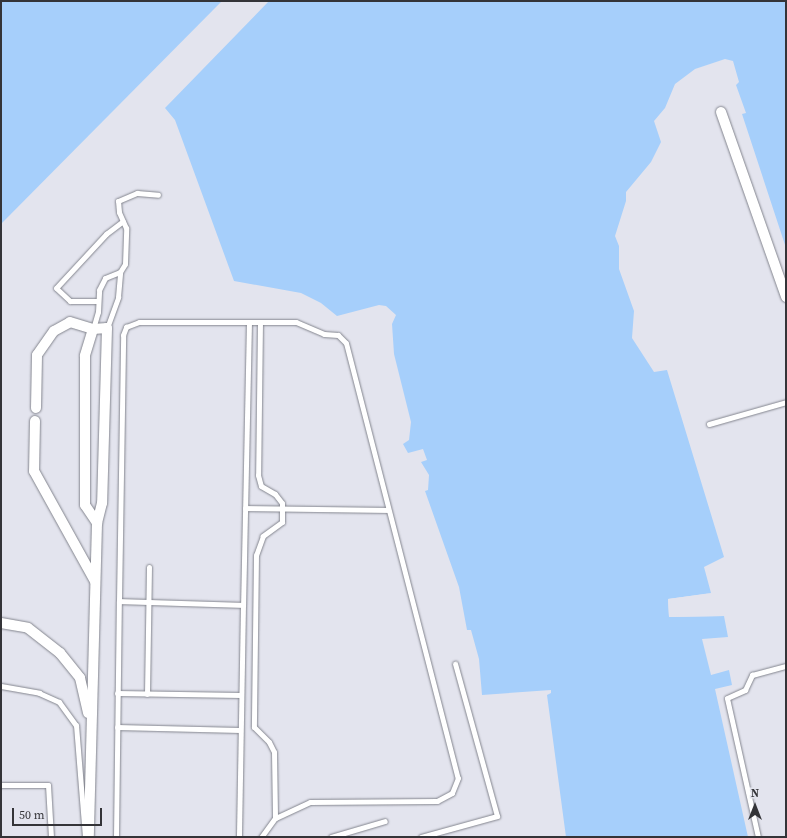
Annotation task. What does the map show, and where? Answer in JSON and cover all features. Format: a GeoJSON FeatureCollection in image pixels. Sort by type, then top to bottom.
{"type":"FeatureCollection","features":[{"type":"Feature","properties":{"kind":"street"},"geometry":{"type":"LineString","coordinates":[[721,112],[786,297]]}},
{"type":"Feature","properties":{"kind":"street"},"geometry":{"type":"LineString","coordinates":[[36,408],[37,355],[54,331],[70,322],[93,329],[108,328],[102,503],[98,523],[95,581],[89,837]]}},
{"type":"Feature","properties":{"kind":"street"},"geometry":{"type":"LineString","coordinates":[[93,329],[85,356],[85,505],[98,523]]}},
{"type":"Feature","properties":{"kind":"street"},"geometry":{"type":"LineString","coordinates":[[35,421],[34,471],[95,581]]}},
{"type":"Feature","properties":{"kind":"street"},"geometry":{"type":"LineString","coordinates":[[1,623],[28,628],[60,653],[80,678],[92,726]]}},
{"type":"Feature","properties":{"kind":"lane"},"geometry":{"type":"LineString","coordinates":[[108,328],[118,297],[120,272],[125,264],[126,228],[118,201],[137,193],[158,195]]}},
{"type":"Feature","properties":{"kind":"lane"},"geometry":{"type":"LineString","coordinates":[[98,301],[70,301],[56,288],[106,234],[123,221]]}},
{"type":"Feature","properties":{"kind":"lane"},"geometry":{"type":"LineString","coordinates":[[93,329],[98,312],[98,290],[105,278],[120,272]]}},
{"type":"Feature","properties":{"kind":"lane"},"geometry":{"type":"LineString","coordinates":[[116,837],[118,601],[123,335],[126,327],[139,322],[296,322],[324,334],[338,335],[346,343],[458,778],[452,793],[437,801],[310,802],[275,818],[261,837]]}},
{"type":"Feature","properties":{"kind":"lane"},"geometry":{"type":"LineString","coordinates":[[239,837],[249,322]]}},
{"type":"Feature","properties":{"kind":"lane"},"geometry":{"type":"LineString","coordinates":[[260,322],[258,475],[261,486],[275,494],[282,503],[282,522],[263,536],[256,555],[254,727],[270,742],[274,752],[275,818]]}},
{"type":"Feature","properties":{"kind":"lane"},"geometry":{"type":"LineString","coordinates":[[709,424],[786,402]]}},
{"type":"Feature","properties":{"kind":"lane"},"geometry":{"type":"LineString","coordinates":[[245,508],[388,510]]}},
{"type":"Feature","properties":{"kind":"lane"},"geometry":{"type":"LineString","coordinates":[[147,694],[149,566]]}},
{"type":"Feature","properties":{"kind":"lane"},"geometry":{"type":"LineString","coordinates":[[118,601],[243,605]]}},
{"type":"Feature","properties":{"kind":"lane"},"geometry":{"type":"LineString","coordinates":[[421,837],[497,816],[455,664]]}},
{"type":"Feature","properties":{"kind":"lane"},"geometry":{"type":"LineString","coordinates":[[758,837],[727,698],[745,690],[752,676],[786,666]]}},
{"type":"Feature","properties":{"kind":"lane"},"geometry":{"type":"LineString","coordinates":[[1,686],[39,693],[59,702],[76,725],[85,837]]}},
{"type":"Feature","properties":{"kind":"lane"},"geometry":{"type":"LineString","coordinates":[[118,694],[241,695]]}},
{"type":"Feature","properties":{"kind":"lane"},"geometry":{"type":"LineString","coordinates":[[117,727],[240,730]]}},
{"type":"Feature","properties":{"kind":"lane"},"geometry":{"type":"LineString","coordinates":[[1,784],[48,785],[51,837]]}},
{"type":"Feature","properties":{"kind":"lane"},"geometry":{"type":"LineString","coordinates":[[331,837],[385,821]]}},
{"type":"Feature","properties":{"kind":"water"},"geometry":{"type":"Polygon","coordinates":[[[1,1],[222,1],[1,224],[1,1]]]}},
{"type":"Feature","properties":{"kind":"water"},"geometry":{"type":"Polygon","coordinates":[[[269,1],[786,1],[786,248],[742,114],[746,113],[736,85],[739,82],[733,61],[725,59],[695,69],[675,84],[665,108],[654,121],[661,142],[651,162],[626,192],[626,201],[615,236],[619,246],[619,269],[634,311],[632,338],[654,372],[667,370],[724,557],[704,567],[711,593],[668,599],[669,617],[724,616],[728,637],[702,639],[711,675],[729,670],[732,685],[715,689],[748,837],[566,837],[547,695],[551,693],[551,690],[482,695],[479,659],[471,630],[467,630],[459,587],[425,491],[428,490],[429,475],[421,462],[427,460],[423,449],[408,453],[403,444],[409,440],[411,422],[394,354],[392,324],[396,315],[386,306],[379,305],[337,316],[321,303],[301,293],[234,281],[175,120],[165,108],[269,1]]]}},
{"type":"Feature","properties":{"kind":"pier"},"geometry":{"type":"Polygon","coordinates":[[[713,593],[670,601],[671,615],[724,614],[726,616],[669,617],[668,599],[713,593]]]}}]}
